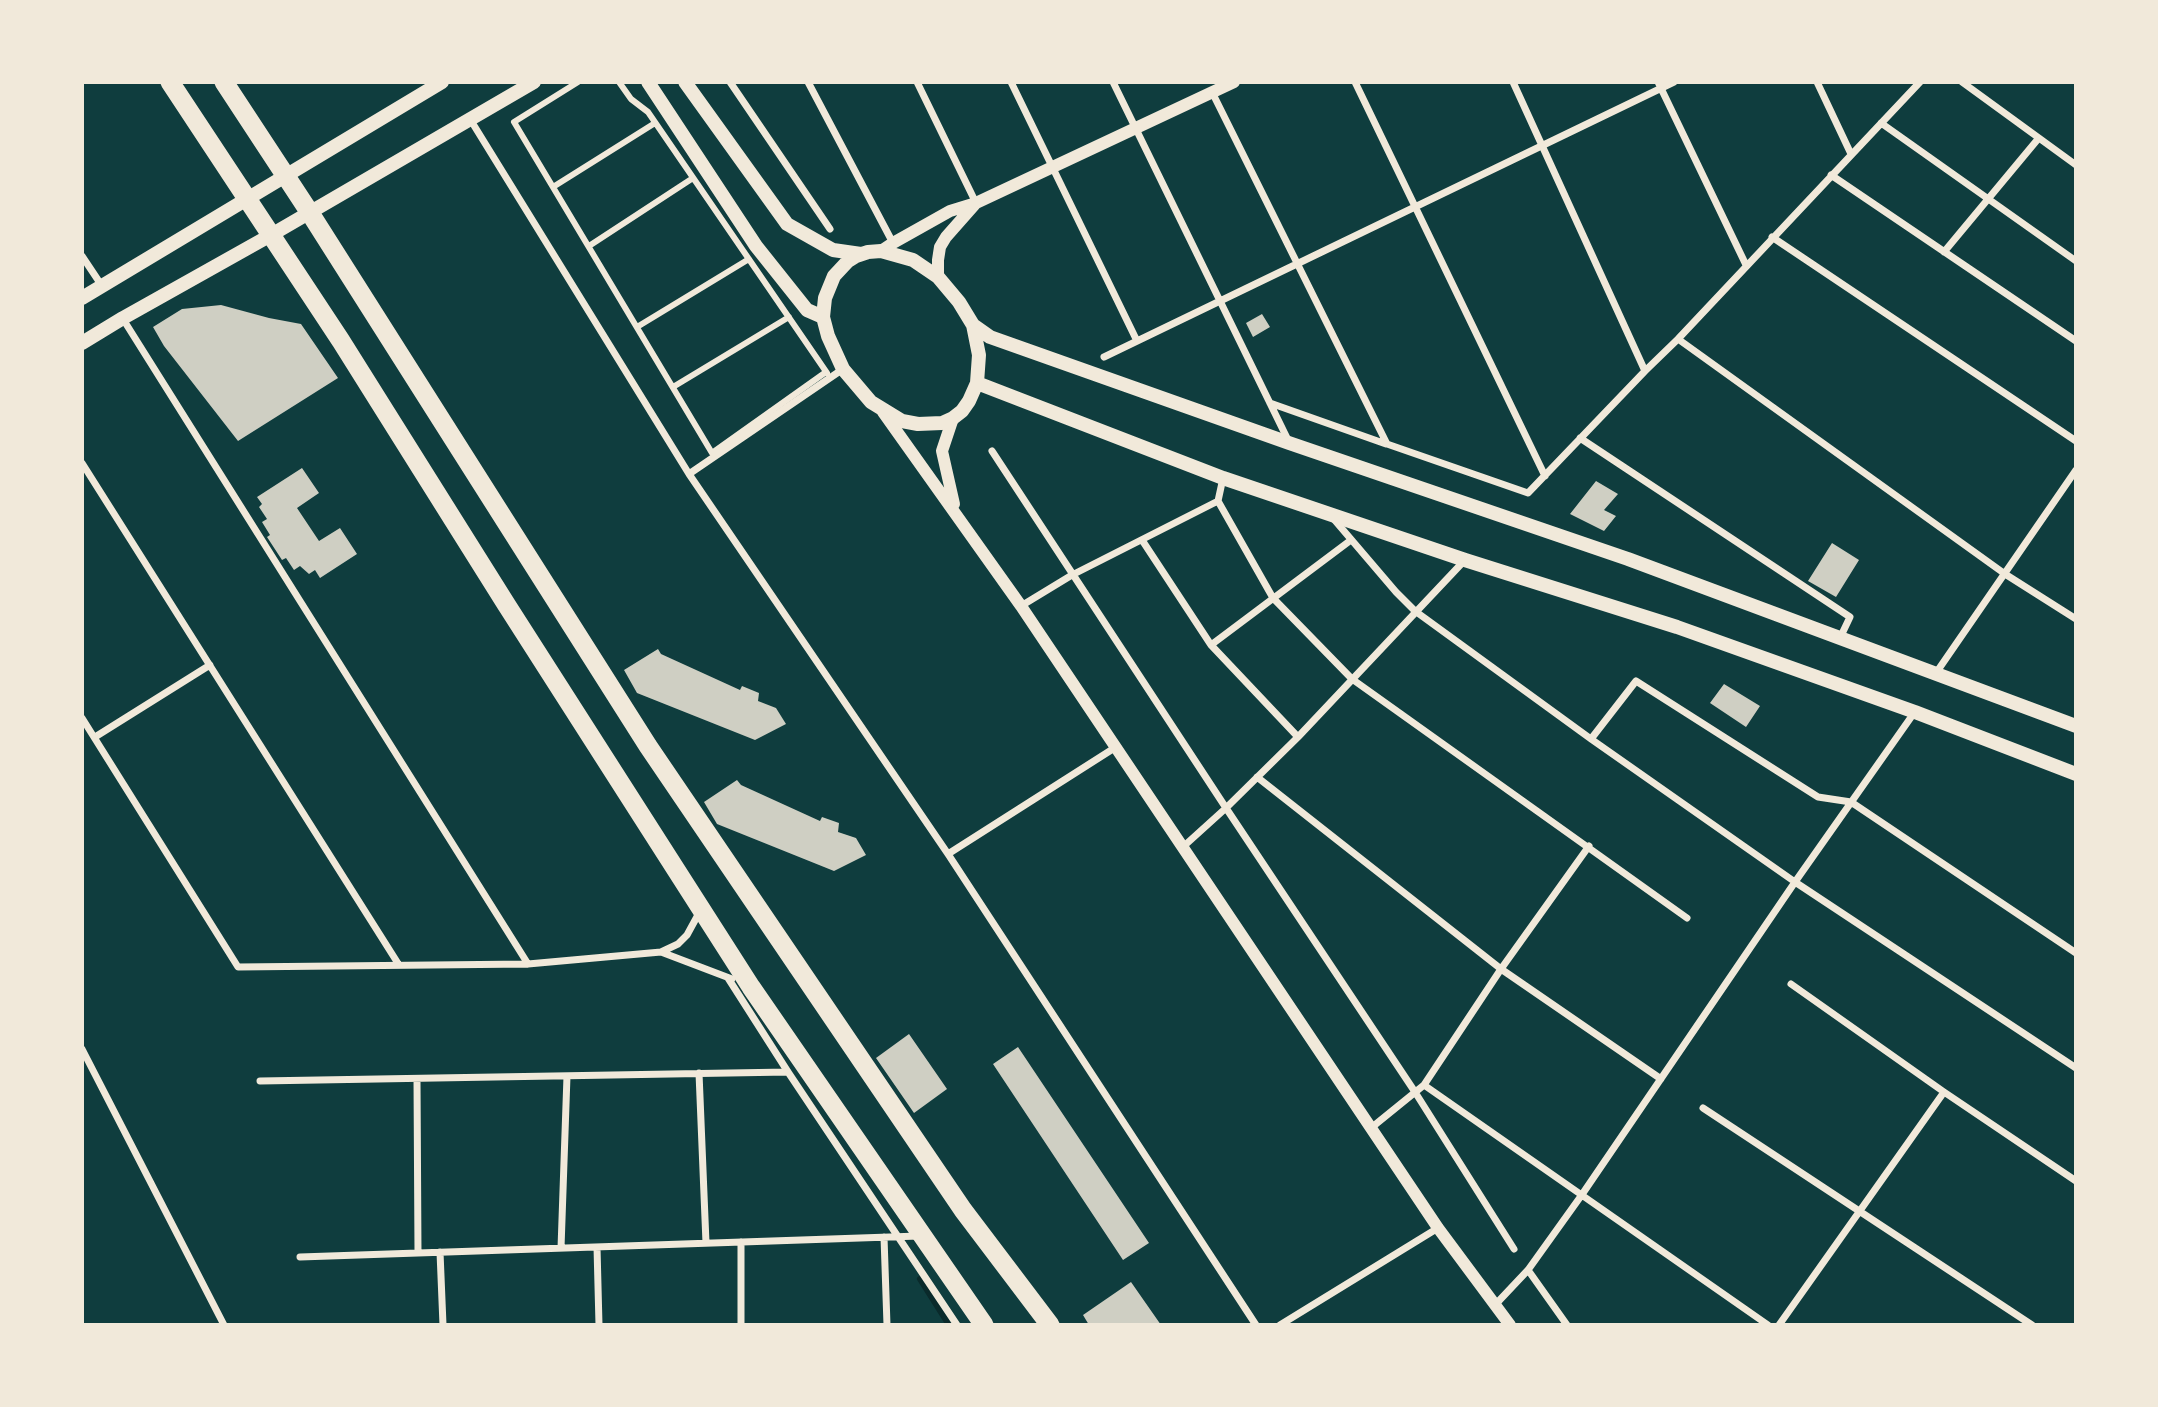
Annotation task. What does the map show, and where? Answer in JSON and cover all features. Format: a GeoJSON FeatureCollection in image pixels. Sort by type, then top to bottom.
{"type":"FeatureCollection","features":[{"type":"Feature","properties":{"kind":"highway"},"geometry":{"type":"LineString","coordinates":[[170,82],[341,341],[513,616],[751,987],[985,1325]]}},
{"type":"Feature","properties":{"kind":"highway"},"geometry":{"type":"LineString","coordinates":[[224,82],[648,746],[963,1210],[1049,1325]]}},
{"type":"Feature","properties":{"kind":"main road"},"geometry":{"type":"LineString","coordinates":[[82,343],[534,82]]}},
{"type":"Feature","properties":{"kind":"main road"},"geometry":{"type":"LineString","coordinates":[[648,82],[756,246],[807,310],[823,317]]}},
{"type":"Feature","properties":{"kind":"main road"},"geometry":{"type":"LineString","coordinates":[[685,82],[787,224],[833,250],[861,254]]}},
{"type":"Feature","properties":{"kind":"main road"},"geometry":{"type":"LineString","coordinates":[[82,298],[439,83]]}},
{"type":"Feature","properties":{"kind":"main road"},"geometry":{"type":"LineString","coordinates":[[887,247],[913,260],[938,277],[959,302],[972,325],[979,355],[976,383],[969,401],[953,418],[942,423],[918,424],[902,421],[883,412],[860,391],[833,373],[834,352],[823,317],[825,298],[834,276],[848,261],[861,254],[887,247]]}},
{"type":"Feature","properties":{"kind":"main road"},"geometry":{"type":"LineString","coordinates":[[972,325],[990,337],[1628,559],[2076,726]]}},
{"type":"Feature","properties":{"kind":"main road"},"geometry":{"type":"LineString","coordinates":[[976,383],[1332,517],[1677,627],[1915,712],[2076,774]]}},
{"type":"Feature","properties":{"kind":"street"},"geometry":{"type":"LineString","coordinates":[[578,82],[514,122],[712,453],[833,373]]}},
{"type":"Feature","properties":{"kind":"street"},"geometry":{"type":"LineString","coordinates":[[619,82],[631,99],[648,112],[789,317],[833,373]]}},
{"type":"Feature","properties":{"kind":"street"},"geometry":{"type":"LineString","coordinates":[[730,82],[830,229]]}},
{"type":"Feature","properties":{"kind":"street"},"geometry":{"type":"LineString","coordinates":[[808,82],[887,247],[950,211],[976,203],[1234,82]]}},
{"type":"Feature","properties":{"kind":"street"},"geometry":{"type":"LineString","coordinates":[[917,82],[976,203]]}},
{"type":"Feature","properties":{"kind":"street"},"geometry":{"type":"LineString","coordinates":[[1011,82],[1136,341]]}},
{"type":"Feature","properties":{"kind":"street"},"geometry":{"type":"LineString","coordinates":[[1113,82],[1289,443]]}},
{"type":"Feature","properties":{"kind":"street"},"geometry":{"type":"LineString","coordinates":[[1355,82],[1545,476]]}},
{"type":"Feature","properties":{"kind":"street"},"geometry":{"type":"LineString","coordinates":[[1513,82],[1645,371]]}},
{"type":"Feature","properties":{"kind":"street"},"geometry":{"type":"LineString","coordinates":[[1104,357],[1660,85],[1674,82]]}},
{"type":"Feature","properties":{"kind":"street"},"geometry":{"type":"LineString","coordinates":[[1817,82],[1852,154]]}},
{"type":"Feature","properties":{"kind":"street"},"geometry":{"type":"LineString","coordinates":[[1270,403],[1528,493],[1678,339],[1920,82]]}},
{"type":"Feature","properties":{"kind":"street"},"geometry":{"type":"LineString","coordinates":[[1962,82],[2076,165]]}},
{"type":"Feature","properties":{"kind":"street"},"geometry":{"type":"LineString","coordinates":[[1660,85],[1746,265]]}},
{"type":"Feature","properties":{"kind":"street"},"geometry":{"type":"LineString","coordinates":[[1212,92],[1387,444]]}},
{"type":"Feature","properties":{"kind":"street"},"geometry":{"type":"LineString","coordinates":[[470,119],[689,474],[948,854],[1256,1325]]}},
{"type":"Feature","properties":{"kind":"street"},"geometry":{"type":"LineString","coordinates":[[554,187],[655,123]]}},
{"type":"Feature","properties":{"kind":"street"},"geometry":{"type":"LineString","coordinates":[[1881,123],[2076,261]]}},
{"type":"Feature","properties":{"kind":"street"},"geometry":{"type":"LineString","coordinates":[[1944,251],[2038,139]]}},
{"type":"Feature","properties":{"kind":"street"},"geometry":{"type":"LineString","coordinates":[[1831,175],[2076,341]]}},
{"type":"Feature","properties":{"kind":"street"},"geometry":{"type":"LineString","coordinates":[[589,246],[693,178]]}},
{"type":"Feature","properties":{"kind":"street"},"geometry":{"type":"LineString","coordinates":[[938,277],[940,247],[976,203]]}},
{"type":"Feature","properties":{"kind":"street"},"geometry":{"type":"LineString","coordinates":[[1772,237],[2076,441]]}},
{"type":"Feature","properties":{"kind":"street"},"geometry":{"type":"LineString","coordinates":[[82,256],[102,286]]}},
{"type":"Feature","properties":{"kind":"street"},"geometry":{"type":"LineString","coordinates":[[637,327],[749,259]]}},
{"type":"Feature","properties":{"kind":"street"},"geometry":{"type":"LineString","coordinates":[[673,387],[789,317]]}},
{"type":"Feature","properties":{"kind":"street"},"geometry":{"type":"LineString","coordinates":[[123,318],[528,964]]}},
{"type":"Feature","properties":{"kind":"street"},"geometry":{"type":"LineString","coordinates":[[1678,339],[2005,574],[2076,619]]}},
{"type":"Feature","properties":{"kind":"street"},"geometry":{"type":"LineString","coordinates":[[689,474],[833,373]]}},
{"type":"Feature","properties":{"kind":"street"},"geometry":{"type":"LineString","coordinates":[[883,412],[956,511],[1021,606],[1438,1228],[1510,1325]]}},
{"type":"Feature","properties":{"kind":"street"},"geometry":{"type":"LineString","coordinates":[[953,418],[942,452],[956,511]]}},
{"type":"Feature","properties":{"kind":"street"},"geometry":{"type":"LineString","coordinates":[[1580,438],[1850,617],[1840,638]]}},
{"type":"Feature","properties":{"kind":"street"},"geometry":{"type":"LineString","coordinates":[[992,451],[1415,1092],[1514,1249]]}},
{"type":"Feature","properties":{"kind":"street"},"geometry":{"type":"LineString","coordinates":[[82,463],[399,965]]}},
{"type":"Feature","properties":{"kind":"street"},"geometry":{"type":"LineString","coordinates":[[1936,673],[2076,470]]}},
{"type":"Feature","properties":{"kind":"street"},"geometry":{"type":"LineString","coordinates":[[1223,478],[1218,500],[1273,598],[1352,679],[1687,918]]}},
{"type":"Feature","properties":{"kind":"street"},"geometry":{"type":"LineString","coordinates":[[1021,606],[1072,576],[1218,500]]}},
{"type":"Feature","properties":{"kind":"street"},"geometry":{"type":"LineString","coordinates":[[1332,517],[1415,611],[1795,882],[2076,1068]]}},
{"type":"Feature","properties":{"kind":"street"},"geometry":{"type":"LineString","coordinates":[[1142,540],[1211,645],[1298,737]]}},
{"type":"Feature","properties":{"kind":"street"},"geometry":{"type":"LineString","coordinates":[[1211,645],[1351,540]]}},
{"type":"Feature","properties":{"kind":"street"},"geometry":{"type":"LineString","coordinates":[[1184,846],[1298,737],[1465,560]]}},
{"type":"Feature","properties":{"kind":"street"},"geometry":{"type":"LineString","coordinates":[[95,737],[211,665]]}},
{"type":"Feature","properties":{"kind":"street"},"geometry":{"type":"LineString","coordinates":[[1591,739],[1636,681],[1818,797],[1850,802],[2076,953]]}},
{"type":"Feature","properties":{"kind":"street"},"geometry":{"type":"LineString","coordinates":[[1494,1306],[1528,1270],[1581,1196],[1850,802],[1915,712]]}},
{"type":"Feature","properties":{"kind":"street"},"geometry":{"type":"LineString","coordinates":[[82,718],[238,967],[528,964],[661,952],[678,944],[687,935],[697,920],[701,906]]}},
{"type":"Feature","properties":{"kind":"street"},"geometry":{"type":"LineString","coordinates":[[948,854],[1116,747]]}},
{"type":"Feature","properties":{"kind":"street"},"geometry":{"type":"LineString","coordinates":[[1257,777],[1501,969],[1661,1079]]}},
{"type":"Feature","properties":{"kind":"street"},"geometry":{"type":"LineString","coordinates":[[1371,1128],[1424,1085],[1501,969],[1588,846]]}},
{"type":"Feature","properties":{"kind":"street"},"geometry":{"type":"LineString","coordinates":[[661,952],[751,987]]}},
{"type":"Feature","properties":{"kind":"street"},"geometry":{"type":"LineString","coordinates":[[728,978],[957,1325]]}},
{"type":"Feature","properties":{"kind":"street"},"geometry":{"type":"LineString","coordinates":[[1791,984],[2076,1181]]}},
{"type":"Feature","properties":{"kind":"street"},"geometry":{"type":"LineString","coordinates":[[82,1049],[224,1325]]}},
{"type":"Feature","properties":{"kind":"street"},"geometry":{"type":"LineString","coordinates":[[260,1081],[788,1072]]}},
{"type":"Feature","properties":{"kind":"street"},"geometry":{"type":"LineString","coordinates":[[699,1073],[706,1243]]}},
{"type":"Feature","properties":{"kind":"street"},"geometry":{"type":"LineString","coordinates":[[561,1248],[566,1076]]}},
{"type":"Feature","properties":{"kind":"street"},"geometry":{"type":"LineString","coordinates":[[416,1079],[418,1253]]}},
{"type":"Feature","properties":{"kind":"street"},"geometry":{"type":"LineString","coordinates":[[1424,1085],[1768,1325]]}},
{"type":"Feature","properties":{"kind":"street"},"geometry":{"type":"LineString","coordinates":[[1779,1325],[1944,1092]]}},
{"type":"Feature","properties":{"kind":"street"},"geometry":{"type":"LineString","coordinates":[[1703,1108],[2032,1325]]}},
{"type":"Feature","properties":{"kind":"street"},"geometry":{"type":"LineString","coordinates":[[1280,1325],[1438,1228]]}},
{"type":"Feature","properties":{"kind":"street"},"geometry":{"type":"LineString","coordinates":[[300,1257],[923,1236]]}},
{"type":"Feature","properties":{"kind":"street"},"geometry":{"type":"LineString","coordinates":[[884,1237],[887,1325]]}},
{"type":"Feature","properties":{"kind":"street"},"geometry":{"type":"LineString","coordinates":[[741,1242],[741,1325]]}},
{"type":"Feature","properties":{"kind":"street"},"geometry":{"type":"LineString","coordinates":[[597,1247],[599,1325]]}},
{"type":"Feature","properties":{"kind":"street"},"geometry":{"type":"LineString","coordinates":[[440,1252],[443,1325]]}},
{"type":"Feature","properties":{"kind":"street"},"geometry":{"type":"LineString","coordinates":[[1528,1270],[1567,1325]]}},
{"type":"Feature","properties":{"kind":"building"},"geometry":{"type":"Polygon","coordinates":[[[221,305],[301,324],[338,378],[238,441],[164,346],[153,327],[182,309],[221,305]]]}},
{"type":"Feature","properties":{"kind":"building"},"geometry":{"type":"Polygon","coordinates":[[[1262,314],[1270,327],[1253,337],[1246,323],[1262,314]]]}},
{"type":"Feature","properties":{"kind":"building"},"geometry":{"type":"Polygon","coordinates":[[[302,468],[319,493],[297,508],[319,541],[340,528],[357,554],[320,578],[315,570],[309,574],[300,566],[294,570],[286,558],[282,560],[267,537],[270,535],[262,522],[267,519],[259,507],[262,504],[257,497],[302,468]]]}},
{"type":"Feature","properties":{"kind":"building"},"geometry":{"type":"Polygon","coordinates":[[[1596,481],[1618,494],[1604,510],[1616,516],[1604,531],[1570,514],[1596,481]]]}},
{"type":"Feature","properties":{"kind":"building"},"geometry":{"type":"Polygon","coordinates":[[[1832,543],[1859,560],[1836,597],[1808,581],[1832,543]]]}},
{"type":"Feature","properties":{"kind":"building"},"geometry":{"type":"Polygon","coordinates":[[[658,649],[661,654],[740,690],[742,686],[759,693],[758,701],[776,708],[786,724],[755,740],[637,693],[624,670],[658,649]]]}},
{"type":"Feature","properties":{"kind":"building"},"geometry":{"type":"Polygon","coordinates":[[[1724,684],[1760,706],[1746,727],[1710,703],[1724,684]]]}},
{"type":"Feature","properties":{"kind":"building"},"geometry":{"type":"Polygon","coordinates":[[[737,780],[741,785],[820,821],[822,817],[839,823],[838,832],[856,838],[866,855],[834,871],[717,824],[704,802],[737,780]]]}},
{"type":"Feature","properties":{"kind":"building"},"geometry":{"type":"Polygon","coordinates":[[[909,1034],[947,1089],[914,1113],[876,1058],[909,1034]]]}},
{"type":"Feature","properties":{"kind":"building"},"geometry":{"type":"Polygon","coordinates":[[[1018,1047],[1149,1243],[1123,1260],[993,1064],[1018,1047]]]}},
{"type":"Feature","properties":{"kind":"building"},"geometry":{"type":"Polygon","coordinates":[[[1131,1282],[1161,1325],[1089,1325],[1083,1315],[1131,1282]]]}},
{"type":"Feature","properties":{"kind":"waterway"},"geometry":{"type":"LineString","coordinates":[[920,1279],[949,1325]]}}]}
